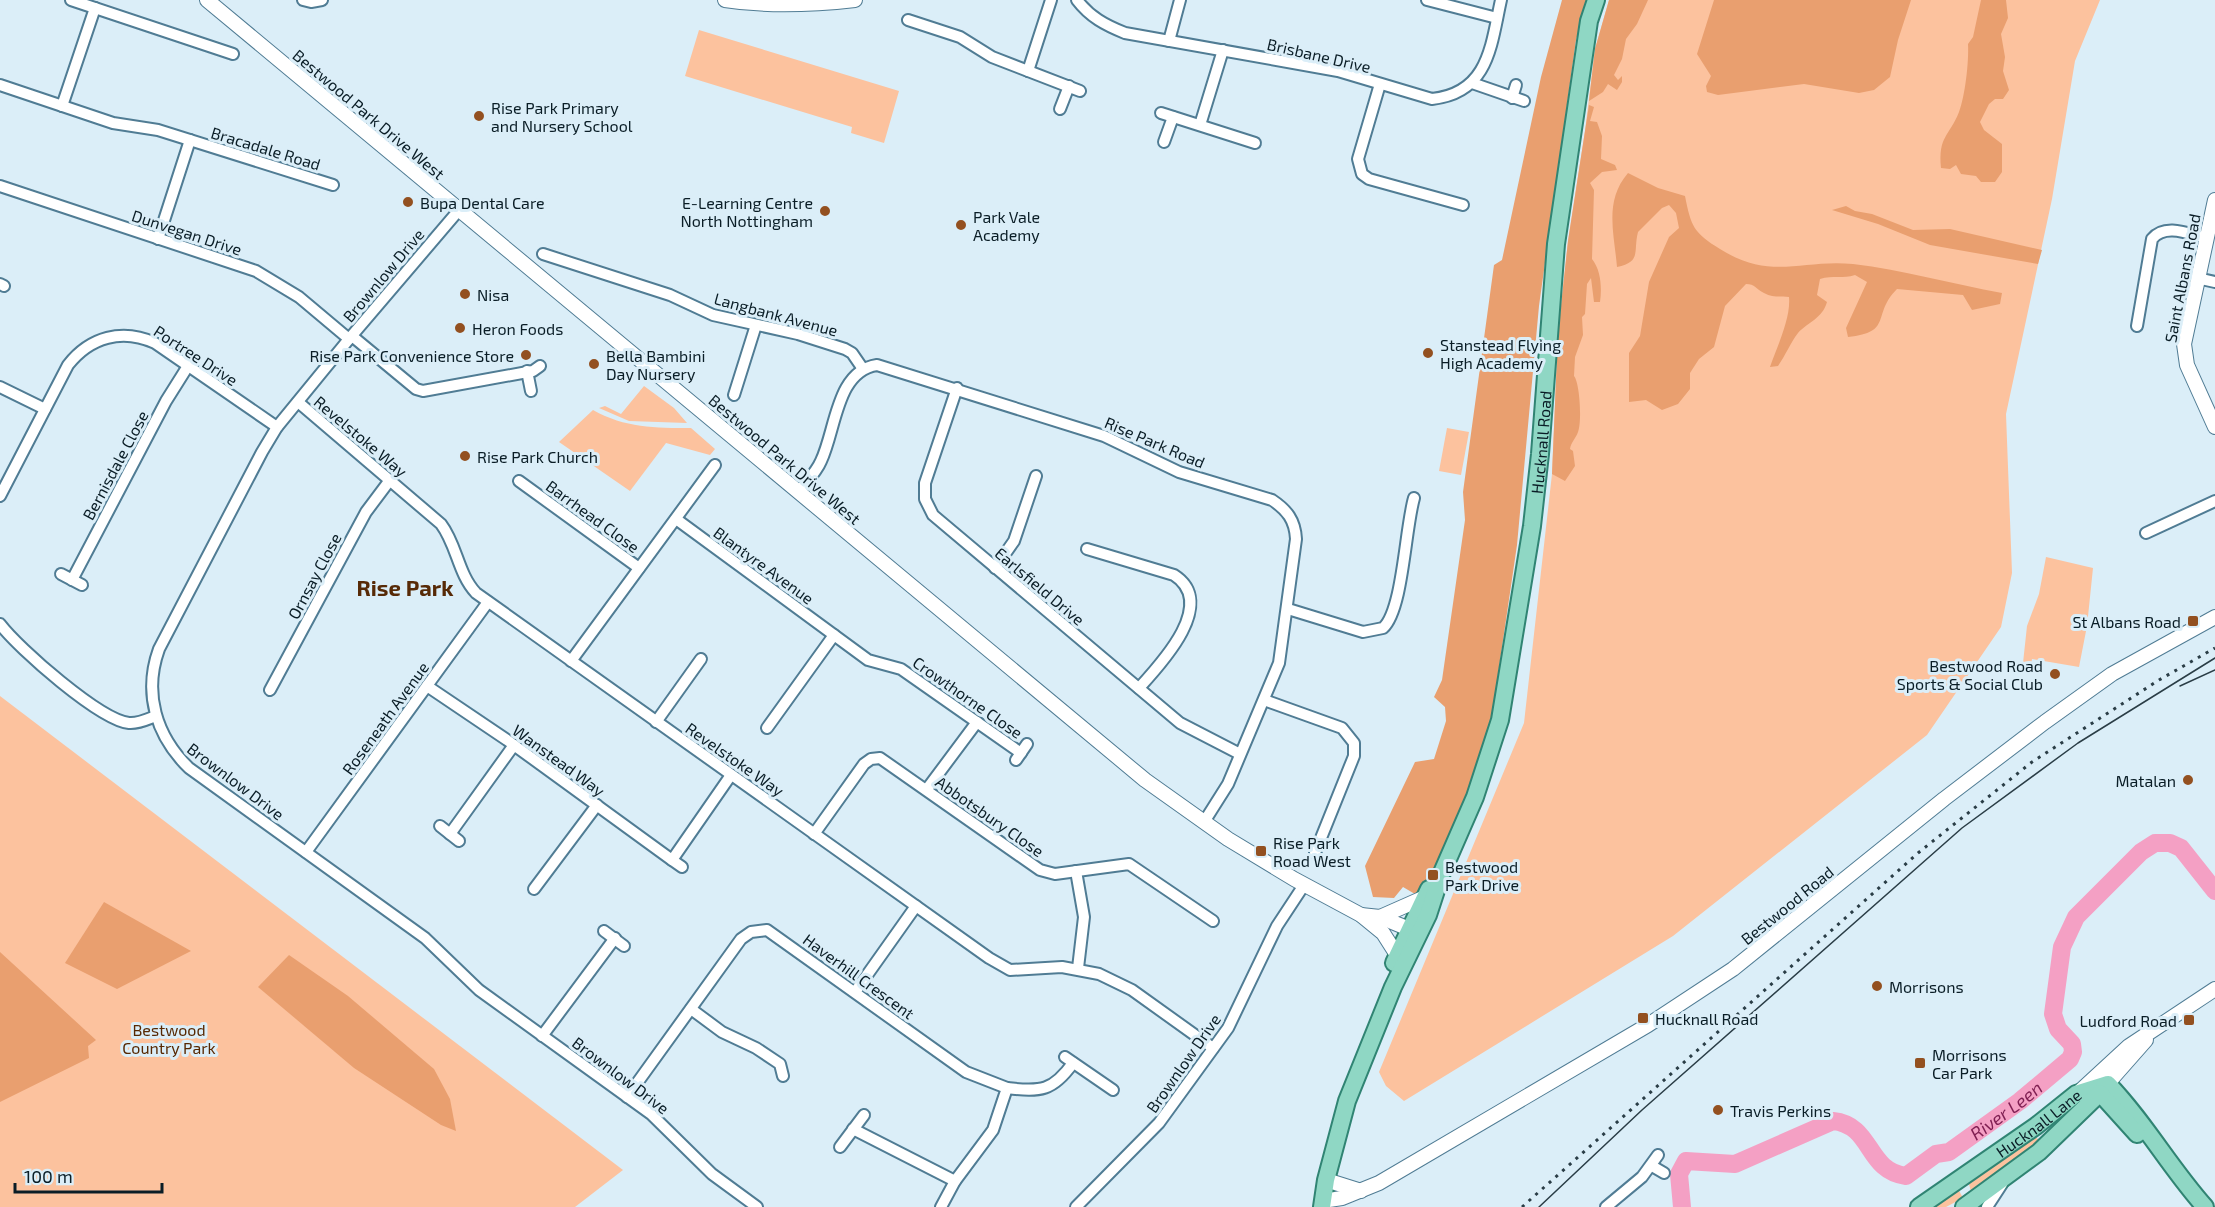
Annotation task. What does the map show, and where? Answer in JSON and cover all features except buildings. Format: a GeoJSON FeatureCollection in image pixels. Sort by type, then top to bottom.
{"type":"FeatureCollection","features":[{"type":"Feature","properties":{"kind":"main road","name":"Hucknall Road"},"geometry":{"type":"LineString","coordinates":[[1322,1204],[1344,1109],[1393,987],[1392,968],[1441,875],[1475,797],[1500,720],[1540,454],[1556,244],[1588,21],[1596,0]]}},
{"type":"Feature","properties":{"kind":"main road","name":"Hucknall Road"},"geometry":{"type":"LineString","coordinates":[[1408,941],[1423,898],[1441,875]]}},
{"type":"Feature","properties":{"kind":"main road","name":"Hucknall Lane"},"geometry":{"type":"LineString","coordinates":[[1919,1207],[2036,1126],[2076,1094],[2101,1084]]}},
{"type":"Feature","properties":{"kind":"main road","name":"Hucknall Lane"},"geometry":{"type":"LineString","coordinates":[[1967,1206],[2050,1142],[2101,1084]]}},
{"type":"Feature","properties":{"kind":"main road"},"geometry":{"type":"LineString","coordinates":[[2101,1084],[2119,1116],[2167,1162],[2205,1207]]}},
{"type":"Feature","properties":{"kind":"main road"},"geometry":{"type":"LineString","coordinates":[[2036,1126],[2042,1130],[2050,1142]]}},
{"type":"Feature","properties":{"kind":"main road"},"geometry":{"type":"LineString","coordinates":[[1963,1177],[1967,1206]]}},
{"type":"Feature","properties":{"kind":"street"},"geometry":{"type":"LineString","coordinates":[[71,0],[233,54]]}},
{"type":"Feature","properties":{"kind":"street","name":"Bestwood Park Drive West"},"geometry":{"type":"LineString","coordinates":[[207,0],[1145,780],[1204,822],[1304,885],[1361,915]]}},
{"type":"Feature","properties":{"kind":"street"},"geometry":{"type":"LineString","coordinates":[[303,0],[311,3],[322,0]]}},
{"type":"Feature","properties":{"kind":"street"},"geometry":{"type":"LineString","coordinates":[[725,0],[807,5],[855,0]]}},
{"type":"Feature","properties":{"kind":"street"},"geometry":{"type":"LineString","coordinates":[[1028,71],[1051,0]]}},
{"type":"Feature","properties":{"kind":"street","name":"Brisbane Drive"},"geometry":{"type":"LineString","coordinates":[[1077,0],[1101,23],[1125,33],[1338,71],[1432,99],[1447,97],[1472,82],[1487,60],[1501,0]]}},
{"type":"Feature","properties":{"kind":"street"},"geometry":{"type":"LineString","coordinates":[[1169,41],[1180,0]]}},
{"type":"Feature","properties":{"kind":"street"},"geometry":{"type":"LineString","coordinates":[[1427,0],[1497,18]]}},
{"type":"Feature","properties":{"kind":"street"},"geometry":{"type":"LineString","coordinates":[[62,106],[95,8]]}},
{"type":"Feature","properties":{"kind":"street"},"geometry":{"type":"LineString","coordinates":[[908,20],[921,20],[965,39],[992,57],[1080,90]]}},
{"type":"Feature","properties":{"kind":"street"},"geometry":{"type":"LineString","coordinates":[[204,44],[207,32]]}},
{"type":"Feature","properties":{"kind":"street"},"geometry":{"type":"LineString","coordinates":[[1200,125],[1223,50]]}},
{"type":"Feature","properties":{"kind":"street"},"geometry":{"type":"LineString","coordinates":[[1472,82],[1524,101]]}},
{"type":"Feature","properties":{"kind":"street"},"geometry":{"type":"LineString","coordinates":[[1380,84],[1358,159],[1362,174],[1369,179],[1457,199]]}},
{"type":"Feature","properties":{"kind":"street","name":"Bracadale Road"},"geometry":{"type":"LineString","coordinates":[[0,85],[113,123],[158,130],[333,185]]}},
{"type":"Feature","properties":{"kind":"street"},"geometry":{"type":"LineString","coordinates":[[1512,98],[1516,85]]}},
{"type":"Feature","properties":{"kind":"street"},"geometry":{"type":"LineString","coordinates":[[1060,109],[1069,86]]}},
{"type":"Feature","properties":{"kind":"street"},"geometry":{"type":"LineString","coordinates":[[1161,113],[1200,125],[1245,134],[1255,143]]}},
{"type":"Feature","properties":{"kind":"street"},"geometry":{"type":"LineString","coordinates":[[1164,142],[1173,117]]}},
{"type":"Feature","properties":{"kind":"street","name":"Bracadale Road"},"geometry":{"type":"LineString","coordinates":[[158,239],[190,140]]}},
{"type":"Feature","properties":{"kind":"street","name":"Dunvegan Drive"},"geometry":{"type":"LineString","coordinates":[[0,186],[239,264],[272,279],[299,297],[416,389],[423,391],[527,371],[540,366]]}},
{"type":"Feature","properties":{"kind":"street","name":"Saint Albans Road"},"geometry":{"type":"LineString","coordinates":[[2215,200],[2185,332],[2184,355],[2215,427]]}},
{"type":"Feature","properties":{"kind":"street","name":"Brownlow Drive"},"geometry":{"type":"LineString","coordinates":[[459,210],[350,337],[278,427],[253,466],[159,649],[151,678],[156,716],[169,745],[189,768],[425,938],[479,990],[665,1126],[712,1174],[757,1207]]}},
{"type":"Feature","properties":{"kind":"street"},"geometry":{"type":"LineString","coordinates":[[2137,326],[2152,239],[2162,231],[2168,230],[2206,238]]}},
{"type":"Feature","properties":{"kind":"street","name":"Langbank Avenue"},"geometry":{"type":"LineString","coordinates":[[543,254],[570,268],[670,295],[713,315],[798,334],[845,349],[852,353],[863,369]]}},
{"type":"Feature","properties":{"kind":"street"},"geometry":{"type":"LineString","coordinates":[[2197,278],[2215,282]]}},
{"type":"Feature","properties":{"kind":"street"},"geometry":{"type":"LineString","coordinates":[[734,395],[756,325]]}},
{"type":"Feature","properties":{"kind":"street","name":"Portree Drive"},"geometry":{"type":"LineString","coordinates":[[0,496],[75,355],[104,338],[125,335],[142,338],[278,427]]}},
{"type":"Feature","properties":{"kind":"street","name":"Rise Park Road"},"geometry":{"type":"LineString","coordinates":[[863,369],[885,365],[1104,436],[1179,472],[1272,500],[1283,508],[1296,529],[1282,654],[1228,784],[1204,822]]}},
{"type":"Feature","properties":{"kind":"street","name":"Bernisdale Close"},"geometry":{"type":"LineString","coordinates":[[61,574],[77,583],[166,401],[188,366]]}},
{"type":"Feature","properties":{"kind":"street"},"geometry":{"type":"LineString","coordinates":[[798,492],[822,460],[847,388],[856,373],[863,369]]}},
{"type":"Feature","properties":{"kind":"street"},"geometry":{"type":"LineString","coordinates":[[527,371],[531,391]]}},
{"type":"Feature","properties":{"kind":"street"},"geometry":{"type":"LineString","coordinates":[[0,387],[45,410]]}},
{"type":"Feature","properties":{"kind":"street","name":"Earlsfield Drive"},"geometry":{"type":"LineString","coordinates":[[957,388],[925,483],[925,499],[933,515],[1191,730],[1240,754]]}},
{"type":"Feature","properties":{"kind":"street","name":"Revelstoke Way"},"geometry":{"type":"LineString","coordinates":[[298,402],[441,524],[450,538],[467,582],[476,593],[1004,969],[1078,968],[1099,974],[1132,990],[1214,1048]]}},
{"type":"Feature","properties":{"kind":"street"},"geometry":{"type":"LineString","coordinates":[[571,661],[676,519],[712,479],[715,465]]}},
{"type":"Feature","properties":{"kind":"street"},"geometry":{"type":"LineString","coordinates":[[995,568],[1014,541],[1036,476]]}},
{"type":"Feature","properties":{"kind":"street","name":"Ornsay Close"},"geometry":{"type":"LineString","coordinates":[[270,690],[366,512],[390,480]]}},
{"type":"Feature","properties":{"kind":"street","name":"Barrhead Close"},"geometry":{"type":"LineString","coordinates":[[519,481],[532,484],[639,568]]}},
{"type":"Feature","properties":{"kind":"street"},"geometry":{"type":"LineString","coordinates":[[1288,609],[1363,632],[1383,628],[1395,612],[1409,516],[1414,498]]}},
{"type":"Feature","properties":{"kind":"street"},"geometry":{"type":"LineString","coordinates":[[2146,533],[2215,501]]}},
{"type":"Feature","properties":{"kind":"street","name":"Blantyre Avenue"},"geometry":{"type":"LineString","coordinates":[[676,519],[834,635]]}},
{"type":"Feature","properties":{"kind":"street"},"geometry":{"type":"LineString","coordinates":[[1087,549],[1174,575],[1182,580],[1191,592],[1190,609],[1181,634],[1164,660],[1139,688]]}},
{"type":"Feature","properties":{"kind":"street","name":"Roseneath Avenue"},"geometry":{"type":"LineString","coordinates":[[306,852],[488,602]]}},
{"type":"Feature","properties":{"kind":"street","name":"Bestwood Road"},"geometry":{"type":"LineString","coordinates":[[1322,1204],[1361,1191],[1638,1031],[1733,969],[1944,799],[2045,722],[2112,674],[2215,617]]}},
{"type":"Feature","properties":{"kind":"street"},"geometry":{"type":"LineString","coordinates":[[0,624],[35,663],[113,718],[135,723],[156,716]]}},
{"type":"Feature","properties":{"kind":"street"},"geometry":{"type":"LineString","coordinates":[[768,721],[834,635]]}},
{"type":"Feature","properties":{"kind":"street","name":"Crowthorne Close"},"geometry":{"type":"LineString","coordinates":[[834,635],[872,662],[901,669],[1022,752]]}},
{"type":"Feature","properties":{"kind":"street"},"geometry":{"type":"LineString","coordinates":[[656,722],[701,659]]}},
{"type":"Feature","properties":{"kind":"street","name":"Wanstead Way"},"geometry":{"type":"LineString","coordinates":[[427,686],[514,745],[682,867]]}},
{"type":"Feature","properties":{"kind":"street"},"geometry":{"type":"LineString","coordinates":[[1264,700],[1342,728],[1354,743],[1354,756],[1315,853]]}},
{"type":"Feature","properties":{"kind":"street"},"geometry":{"type":"LineString","coordinates":[[927,789],[977,722]]}},
{"type":"Feature","properties":{"kind":"street"},"geometry":{"type":"LineString","coordinates":[[450,834],[514,745]]}},
{"type":"Feature","properties":{"kind":"street","name":"Abbotsbury Close"},"geometry":{"type":"LineString","coordinates":[[814,834],[864,764],[871,759],[884,759],[1041,870],[1055,874],[1124,864],[1133,865],[1213,921]]}},
{"type":"Feature","properties":{"kind":"street"},"geometry":{"type":"LineString","coordinates":[[672,860],[731,775]]}},
{"type":"Feature","properties":{"kind":"street"},"geometry":{"type":"LineString","coordinates":[[534,889],[597,805]]}},
{"type":"Feature","properties":{"kind":"street"},"geometry":{"type":"LineString","coordinates":[[440,826],[459,841]]}},
{"type":"Feature","properties":{"kind":"street"},"geometry":{"type":"LineString","coordinates":[[1076,871],[1084,917],[1078,968]]}},
{"type":"Feature","properties":{"kind":"street","name":"Brownlow Drive"},"geometry":{"type":"LineString","coordinates":[[1076,1207],[1159,1123],[1214,1048],[1232,1022],[1277,926],[1304,885]]}},
{"type":"Feature","properties":{"kind":"street"},"geometry":{"type":"LineString","coordinates":[[1361,915],[1380,917],[1423,898]]}},
{"type":"Feature","properties":{"kind":"street"},"geometry":{"type":"LineString","coordinates":[[855,992],[916,906]]}},
{"type":"Feature","properties":{"kind":"street"},"geometry":{"type":"LineString","coordinates":[[1361,915],[1383,933],[1408,941]]}},
{"type":"Feature","properties":{"kind":"street"},"geometry":{"type":"LineString","coordinates":[[1380,917],[1408,941]]}},
{"type":"Feature","properties":{"kind":"street","name":"Haverhill Crescent"},"geometry":{"type":"LineString","coordinates":[[627,1097],[741,939],[751,932],[762,930],[772,932],[966,1071],[1007,1088]]}},
{"type":"Feature","properties":{"kind":"street"},"geometry":{"type":"LineString","coordinates":[[604,931],[624,946]]}},
{"type":"Feature","properties":{"kind":"street"},"geometry":{"type":"LineString","coordinates":[[542,1035],[615,938]]}},
{"type":"Feature","properties":{"kind":"street","name":"Hucknall Lane"},"geometry":{"type":"LineString","coordinates":[[2101,1084],[2152,1031],[2214,992]]}},
{"type":"Feature","properties":{"kind":"street"},"geometry":{"type":"LineString","coordinates":[[691,1009],[722,1032],[756,1048],[780,1064],[783,1076]]}},
{"type":"Feature","properties":{"kind":"street"},"geometry":{"type":"LineString","coordinates":[[941,1207],[955,1181],[993,1130],[1007,1088],[1046,1088],[1061,1080],[1069,1060],[1113,1089]]}},
{"type":"Feature","properties":{"kind":"street"},"geometry":{"type":"LineString","coordinates":[[840,1147],[864,1115]]}},
{"type":"Feature","properties":{"kind":"street"},"geometry":{"type":"LineString","coordinates":[[853,1129],[955,1181]]}},
{"type":"Feature","properties":{"kind":"street"},"geometry":{"type":"LineString","coordinates":[[1606,1207],[1652,1166],[1658,1155]]}},
{"type":"Feature","properties":{"kind":"street"},"geometry":{"type":"LineString","coordinates":[[1652,1166],[1664,1173]]}},
{"type":"Feature","properties":{"kind":"street"},"geometry":{"type":"LineString","coordinates":[[1987,1207],[2009,1174]]}},
{"type":"Feature","properties":{"kind":"street"},"geometry":{"type":"LineString","coordinates":[[1326,1180],[1361,1191]]}},
{"type":"Feature","properties":{"kind":"green space"},"geometry":{"type":"Polygon","coordinates":[[[1609,0],[2100,0],[2075,61],[2052,199],[2006,414],[2012,573],[2001,627],[1927,735],[1673,936],[1404,1101],[1386,1086],[1379,1072],[1524,723],[1552,474],[1558,334],[1568,241],[1595,49],[1609,0]]]}},
{"type":"Feature","properties":{"kind":"green space"},"geometry":{"type":"Polygon","coordinates":[[[699,30],[899,91],[884,143],[851,133],[852,127],[685,76],[699,30]]]}},
{"type":"Feature","properties":{"kind":"green space"},"geometry":{"type":"Polygon","coordinates":[[[644,386],[674,408],[687,423],[629,421],[599,408],[605,406],[621,414],[644,386]]]}},
{"type":"Feature","properties":{"kind":"green space"},"geometry":{"type":"Polygon","coordinates":[[[593,410],[629,424],[691,428],[715,449],[710,455],[666,443],[630,491],[559,442],[593,410]]]}},
{"type":"Feature","properties":{"kind":"green space"},"geometry":{"type":"Polygon","coordinates":[[[1447,428],[1469,432],[1461,475],[1439,471],[1447,428]]]}},
{"type":"Feature","properties":{"kind":"green space"},"geometry":{"type":"Polygon","coordinates":[[[2046,557],[2093,568],[2087,626],[2079,667],[2032,659],[2031,666],[2023,663],[2027,626],[2039,594],[2046,557]]]}},
{"type":"Feature","properties":{"kind":"green space","name":"Bestwood Country Park"},"geometry":{"type":"Polygon","coordinates":[[[0,696],[623,1170],[575,1207],[0,1207],[0,696]]]}},
{"type":"Feature","properties":{"kind":"green space"},"geometry":{"type":"Polygon","coordinates":[[[2035,1137],[2041,1141],[2034,1148],[1971,1192],[1969,1184],[2035,1137]]]}},
{"type":"Feature","properties":{"kind":"green space"},"geometry":{"type":"Polygon","coordinates":[[[1957,1187],[1963,1198],[1946,1207],[1931,1207],[1957,1187]]]}},
{"type":"Feature","properties":{"kind":"shaded area"},"geometry":{"type":"Polygon","coordinates":[[[1562,0],[1587,0],[1576,40],[1539,306],[1517,545],[1492,715],[1470,790],[1431,879],[1420,897],[1403,887],[1394,898],[1373,897],[1365,866],[1415,762],[1434,759],[1446,721],[1445,707],[1434,697],[1442,680],[1465,520],[1463,492],[1494,265],[1502,260],[1541,77],[1562,0]]]}},
{"type":"Feature","properties":{"kind":"shaded area"},"geometry":{"type":"Polygon","coordinates":[[[1609,0],[1648,0],[1637,24],[1626,39],[1622,59],[1614,75],[1618,80],[1622,76],[1622,82],[1617,90],[1608,84],[1603,92],[1589,101],[1595,49],[1609,0]]]}},
{"type":"Feature","properties":{"kind":"shaded area"},"geometry":{"type":"Polygon","coordinates":[[[1714,0],[1911,0],[1898,40],[1890,77],[1874,90],[1859,93],[1804,84],[1718,95],[1707,92],[1706,86],[1711,76],[1697,54],[1714,0]]]}},
{"type":"Feature","properties":{"kind":"shaded area"},"geometry":{"type":"Polygon","coordinates":[[[1981,0],[2006,0],[2008,18],[2001,34],[2005,57],[2003,71],[2009,90],[2003,99],[1995,99],[1989,104],[1980,122],[1984,130],[2002,144],[2002,172],[1995,182],[1981,182],[1976,176],[1961,174],[1956,165],[1950,169],[1941,168],[1941,149],[1959,112],[1963,97],[1968,44],[1973,37],[1981,0]]]}},
{"type":"Feature","properties":{"kind":"shaded area"},"geometry":{"type":"Polygon","coordinates":[[[1589,105],[1594,107],[1590,121],[1597,122],[1602,136],[1601,159],[1615,165],[1617,170],[1602,172],[1590,183],[1594,190],[1592,259],[1599,274],[1601,297],[1600,302],[1594,302],[1591,278],[1587,284],[1585,314],[1582,317],[1583,335],[1575,357],[1574,376],[1578,386],[1580,412],[1578,432],[1570,449],[1573,451],[1575,466],[1565,481],[1552,474],[1558,334],[1568,241],[1589,105]]]}},
{"type":"Feature","properties":{"kind":"shaded area"},"geometry":{"type":"Polygon","coordinates":[[[1628,173],[1658,188],[1685,196],[1689,215],[1699,233],[1738,259],[1771,266],[1834,263],[1890,270],[2002,293],[2000,304],[1972,310],[1963,295],[1897,289],[1889,298],[1877,326],[1862,335],[1848,337],[1846,328],[1867,282],[1855,275],[1820,279],[1817,295],[1827,302],[1825,308],[1798,333],[1778,366],[1770,367],[1786,323],[1789,297],[1770,296],[1746,284],[1725,306],[1714,347],[1699,359],[1690,373],[1690,389],[1678,404],[1662,410],[1646,400],[1629,402],[1629,353],[1640,336],[1649,282],[1669,237],[1679,228],[1676,213],[1669,205],[1662,208],[1638,232],[1633,259],[1617,267],[1613,206],[1621,184],[1628,173]]]}},
{"type":"Feature","properties":{"kind":"shaded area"},"geometry":{"type":"Polygon","coordinates":[[[1846,206],[1913,230],[1950,229],[2042,250],[2038,264],[1930,245],[1878,224],[1832,210],[1846,206]]]}},
{"type":"Feature","properties":{"kind":"shaded area"},"geometry":{"type":"Polygon","coordinates":[[[104,902],[191,951],[117,989],[65,963],[104,902]]]}},
{"type":"Feature","properties":{"kind":"shaded area"},"geometry":{"type":"Polygon","coordinates":[[[0,952],[96,1040],[88,1046],[89,1058],[0,1102],[0,952]]]}},
{"type":"Feature","properties":{"kind":"shaded area"},"geometry":{"type":"Polygon","coordinates":[[[289,955],[348,996],[434,1069],[450,1099],[456,1131],[441,1125],[354,1068],[258,987],[289,955]]]}},
{"type":"Feature","properties":{"kind":"waterway","name":"River Leen"},"geometry":{"type":"LineString","coordinates":[[1682,1207],[1679,1174],[1686,1161],[1735,1164],[1833,1121],[1846,1124],[1856,1131],[1883,1166],[1906,1176],[1936,1154],[1949,1152],[2020,1101],[2070,1059],[2073,1052],[2072,1044],[2058,1029],[2053,1014],[2062,947],[2076,917],[2141,852],[2155,843],[2170,843],[2181,848],[2215,891]]}},
{"type":"Feature","properties":{"kind":"tram line"},"geometry":{"type":"LineString","coordinates":[[1539,1207],[1642,1110],[1962,828],[2078,743],[2215,658]]}},
{"type":"Feature","properties":{"kind":"tram line"},"geometry":{"type":"LineString","coordinates":[[2180,686],[2215,670]]}},
{"type":"Feature","properties":{"kind":"railway"},"geometry":{"type":"LineString","coordinates":[[1522,1207],[1918,853],[2032,762],[2159,680],[2215,648]]}},
{"type":"Feature","properties":{"kind":"place","name":"Rise Park Primary and Nursery School"},"geometry":{"type":"Point","coordinates":[479,116]}},
{"type":"Feature","properties":{"kind":"place","name":"Bupa Dental Care"},"geometry":{"type":"Point","coordinates":[408,202]}},
{"type":"Feature","properties":{"kind":"place","name":"E-Learning Centre North Nottingham"},"geometry":{"type":"Point","coordinates":[825,211]}},
{"type":"Feature","properties":{"kind":"place","name":"Park Vale Academy"},"geometry":{"type":"Point","coordinates":[961,225]}},
{"type":"Feature","properties":{"kind":"place","name":"Nisa"},"geometry":{"type":"Point","coordinates":[465,294]}},
{"type":"Feature","properties":{"kind":"place","name":"Heron Foods"},"geometry":{"type":"Point","coordinates":[460,328]}},
{"type":"Feature","properties":{"kind":"place","name":"Stanstead Flying High Academy"},"geometry":{"type":"Point","coordinates":[1428,353]}},
{"type":"Feature","properties":{"kind":"place","name":"Rise Park Convenience Store"},"geometry":{"type":"Point","coordinates":[526,355]}},
{"type":"Feature","properties":{"kind":"place","name":"Bella Bambini Day Nursery"},"geometry":{"type":"Point","coordinates":[594,364]}},
{"type":"Feature","properties":{"kind":"place","name":"Rise Park Church"},"geometry":{"type":"Point","coordinates":[465,456]}},
{"type":"Feature","properties":{"kind":"place","name":"St Albans Road"},"geometry":{"type":"Point","coordinates":[2193,621]}},
{"type":"Feature","properties":{"kind":"place","name":"Bestwood Road Sports & Social Club"},"geometry":{"type":"Point","coordinates":[2055,674]}},
{"type":"Feature","properties":{"kind":"place","name":"Matalan"},"geometry":{"type":"Point","coordinates":[2188,780]}},
{"type":"Feature","properties":{"kind":"place","name":"Rise Park Road West"},"geometry":{"type":"Point","coordinates":[1261,851]}},
{"type":"Feature","properties":{"kind":"place","name":"Bestwood Park Drive"},"geometry":{"type":"Point","coordinates":[1433,875]}},
{"type":"Feature","properties":{"kind":"place","name":"Morrisons"},"geometry":{"type":"Point","coordinates":[1877,986]}},
{"type":"Feature","properties":{"kind":"place","name":"Hucknall Road"},"geometry":{"type":"Point","coordinates":[1643,1018]}},
{"type":"Feature","properties":{"kind":"place","name":"Ludford Road"},"geometry":{"type":"Point","coordinates":[2189,1020]}},
{"type":"Feature","properties":{"kind":"place","name":"Morrisons Car Park"},"geometry":{"type":"Point","coordinates":[1920,1063]}},
{"type":"Feature","properties":{"kind":"place","name":"Travis Perkins"},"geometry":{"type":"Point","coordinates":[1718,1110]}},
{"type":"Feature","properties":{"kind":"district","name":"Rise Park"},"geometry":{"type":"Point","coordinates":[405,587]}}]}
